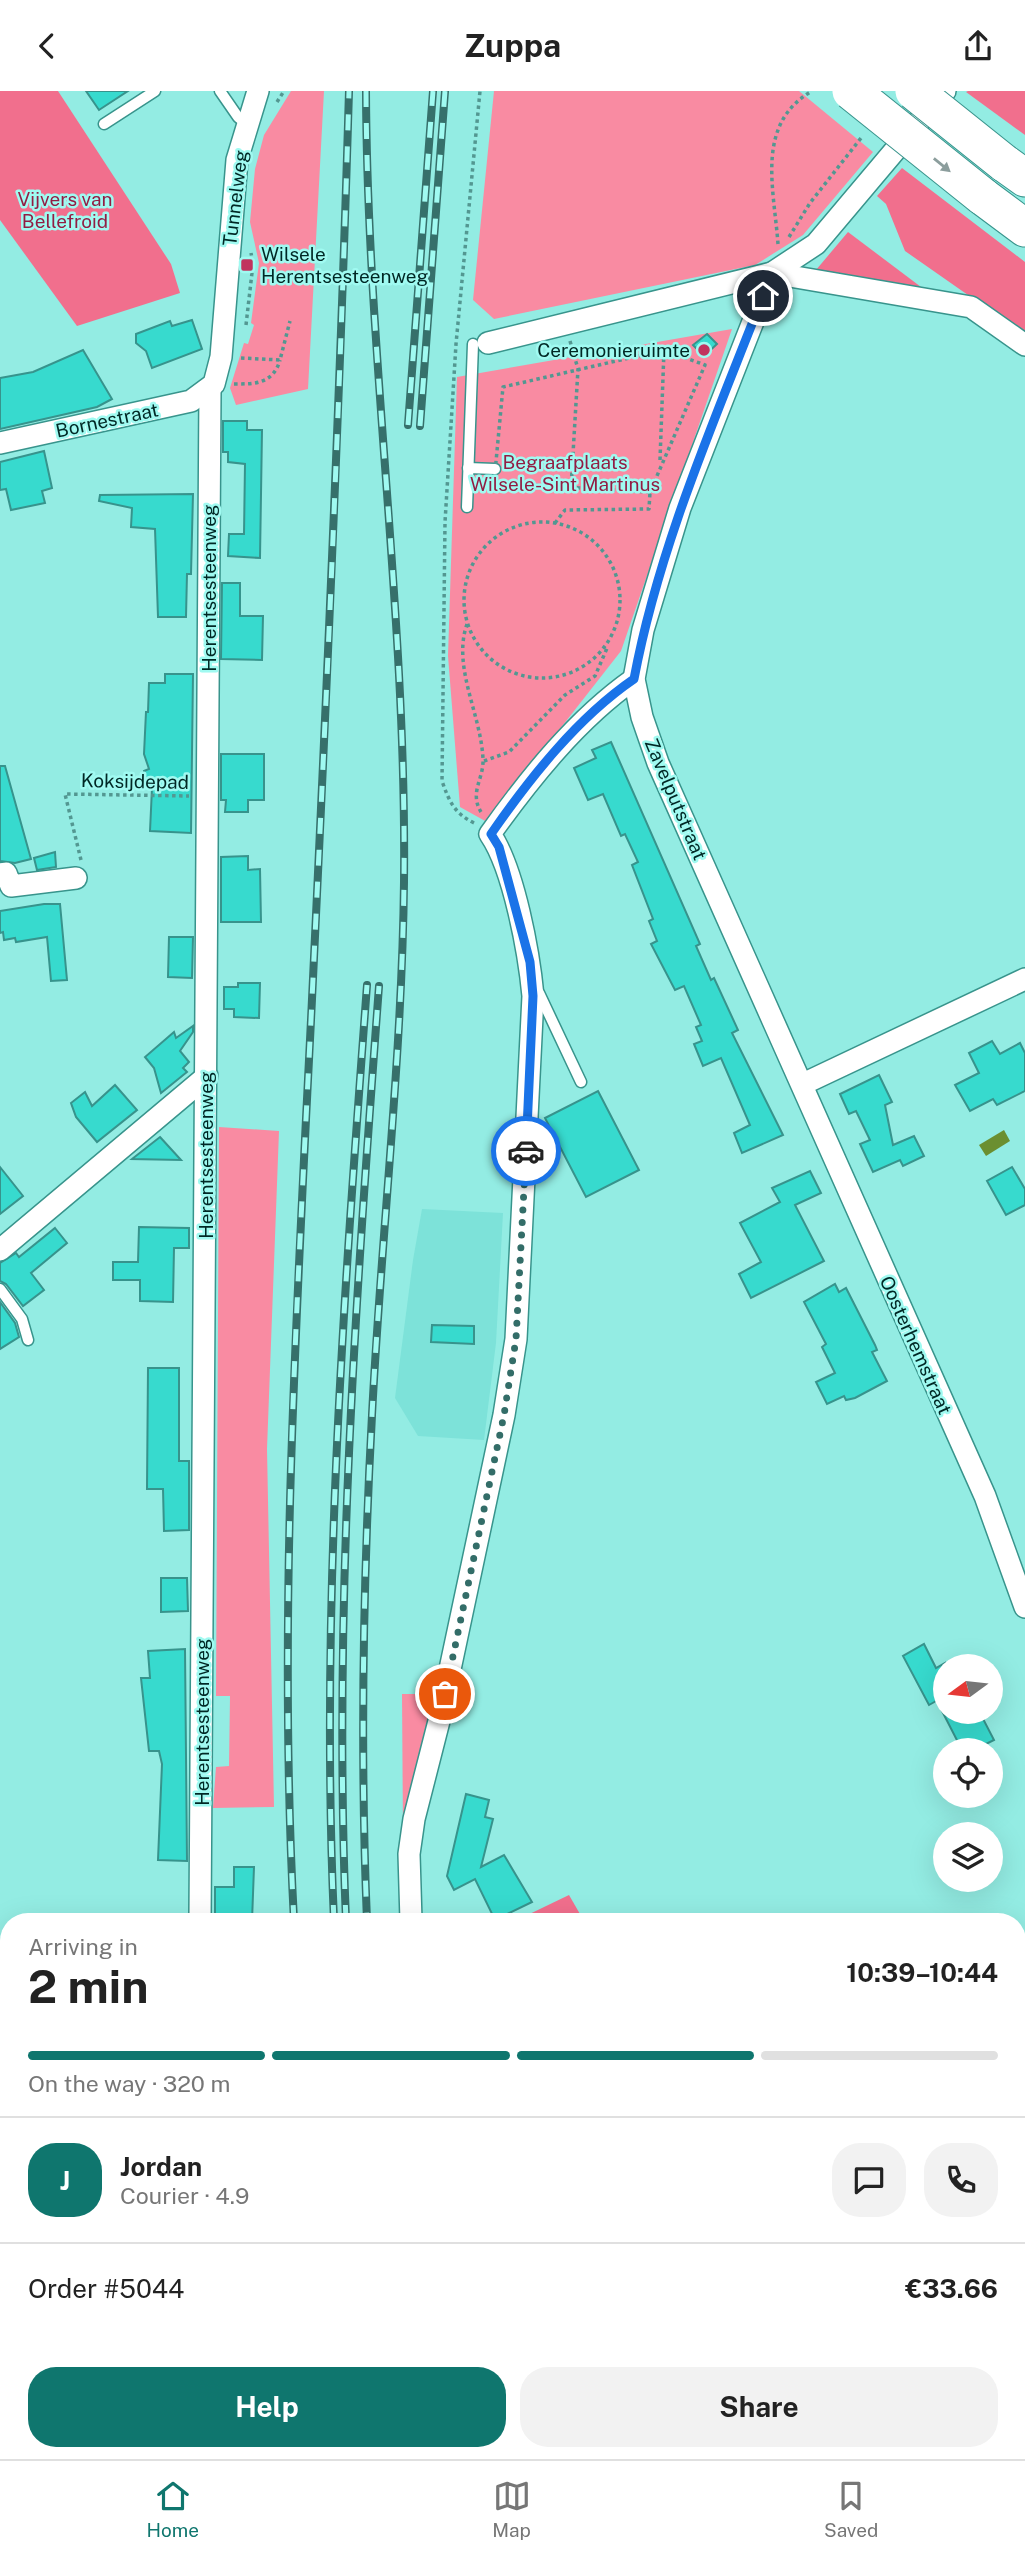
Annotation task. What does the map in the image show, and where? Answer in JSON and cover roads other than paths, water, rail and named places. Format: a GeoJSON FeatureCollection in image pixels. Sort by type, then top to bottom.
{"type":"FeatureCollection","features":[{"type":"Feature","properties":{"kind":"highway"},"geometry":{"type":"LineString","coordinates":[[850,91],[1025,228]]}},
{"type":"Feature","properties":{"kind":"highway"},"geometry":{"type":"LineString","coordinates":[[914,91],[1015,171]]}},
{"type":"Feature","properties":{"kind":"street","name":"Tunnelweg"},"geometry":{"type":"LineString","coordinates":[[212,386],[221,357],[236,170],[258,91]]}},
{"type":"Feature","properties":{"kind":"street"},"geometry":{"type":"LineString","coordinates":[[480,343],[566,326],[772,273],[816,244],[945,91]]}},
{"type":"Feature","properties":{"kind":"street"},"geometry":{"type":"LineString","coordinates":[[772,273],[971,307],[1025,345]]}},
{"type":"Feature","properties":{"kind":"street","name":"Zavelputstraat"},"geometry":{"type":"LineString","coordinates":[[772,273],[680,508],[643,630],[634,679],[642,717],[657,763],[803,1084]]}},
{"type":"Feature","properties":{"kind":"street","name":"Bornestraat"},"geometry":{"type":"LineString","coordinates":[[0,443],[191,401],[212,386]]}},
{"type":"Feature","properties":{"kind":"street","name":"Herentsesteenweg"},"geometry":{"type":"LineString","coordinates":[[200,1913],[212,386]]}},
{"type":"Feature","properties":{"kind":"street"},"geometry":{"type":"LineString","coordinates":[[411,1913],[409,1854],[414,1819],[439,1721],[499,1442],[516,1339],[533,996],[531,975],[499,847],[491,834],[551,757],[608,697],[634,679]]}},
{"type":"Feature","properties":{"kind":"street"},"geometry":{"type":"LineString","coordinates":[[0,874],[6,873],[11,886],[76,878]]}},
{"type":"Feature","properties":{"kind":"street"},"geometry":{"type":"LineString","coordinates":[[803,1084],[1025,979]]}},
{"type":"Feature","properties":{"kind":"street"},"geometry":{"type":"LineString","coordinates":[[0,1250],[207,1076]]}},
{"type":"Feature","properties":{"kind":"street","name":"Oosterhemstraat"},"geometry":{"type":"LineString","coordinates":[[803,1084],[870,1243],[985,1496],[1025,1607]]}},
{"type":"Feature","properties":{"kind":"lane"},"geometry":{"type":"LineString","coordinates":[[104,124],[155,91]]}},
{"type":"Feature","properties":{"kind":"lane"},"geometry":{"type":"LineString","coordinates":[[220,91],[238,117],[247,124]]}},
{"type":"Feature","properties":{"kind":"lane"},"geometry":{"type":"LineString","coordinates":[[467,507],[480,343]]}},
{"type":"Feature","properties":{"kind":"lane"},"geometry":{"type":"LineString","coordinates":[[468,468],[495,469]]}},
{"type":"Feature","properties":{"kind":"lane"},"geometry":{"type":"LineString","coordinates":[[531,975],[581,1082]]}},
{"type":"Feature","properties":{"kind":"lane"},"geometry":{"type":"LineString","coordinates":[[0,1289],[22,1319],[28,1340]]}},
{"type":"Feature","properties":{"kind":"railway"},"geometry":{"type":"LineString","coordinates":[[294,1913],[288,1696],[291,1471],[332,555],[349,91]]}},
{"type":"Feature","properties":{"kind":"railway"},"geometry":{"type":"LineString","coordinates":[[366,91],[373,289],[399,684],[404,882],[399,1015],[376,1348],[366,1541],[363,1731],[367,1913]]}},
{"type":"Feature","properties":{"kind":"railway"},"geometry":{"type":"LineString","coordinates":[[408,425],[433,91]]}},
{"type":"Feature","properties":{"kind":"railway"},"geometry":{"type":"LineString","coordinates":[[420,426],[445,91]]}},
{"type":"Feature","properties":{"kind":"railway"},"geometry":{"type":"LineString","coordinates":[[334,1913],[330,1804],[332,1570],[343,1336],[367,985]]}},
{"type":"Feature","properties":{"kind":"railway"},"geometry":{"type":"LineString","coordinates":[[346,1913],[342,1687],[349,1453],[379,986]]}},
{"type":"Feature","properties":{"kind":"place","name":"Wilsele Herentsesteenweg"},"geometry":{"type":"Point","coordinates":[247,265]}},
{"type":"Feature","properties":{"kind":"place","name":"Ceremonieruimte"},"geometry":{"type":"Point","coordinates":[704,350]}},
{"type":"Feature","properties":{"kind":"park label","name":"Vijvers van Bellefroid"},"geometry":{"type":"Point","coordinates":[65,210]}},
{"type":"Feature","properties":{"kind":"park label","name":"Begraafplaats Wilsele-Sint Martinus"},"geometry":{"type":"Point","coordinates":[565,473]}}]}
